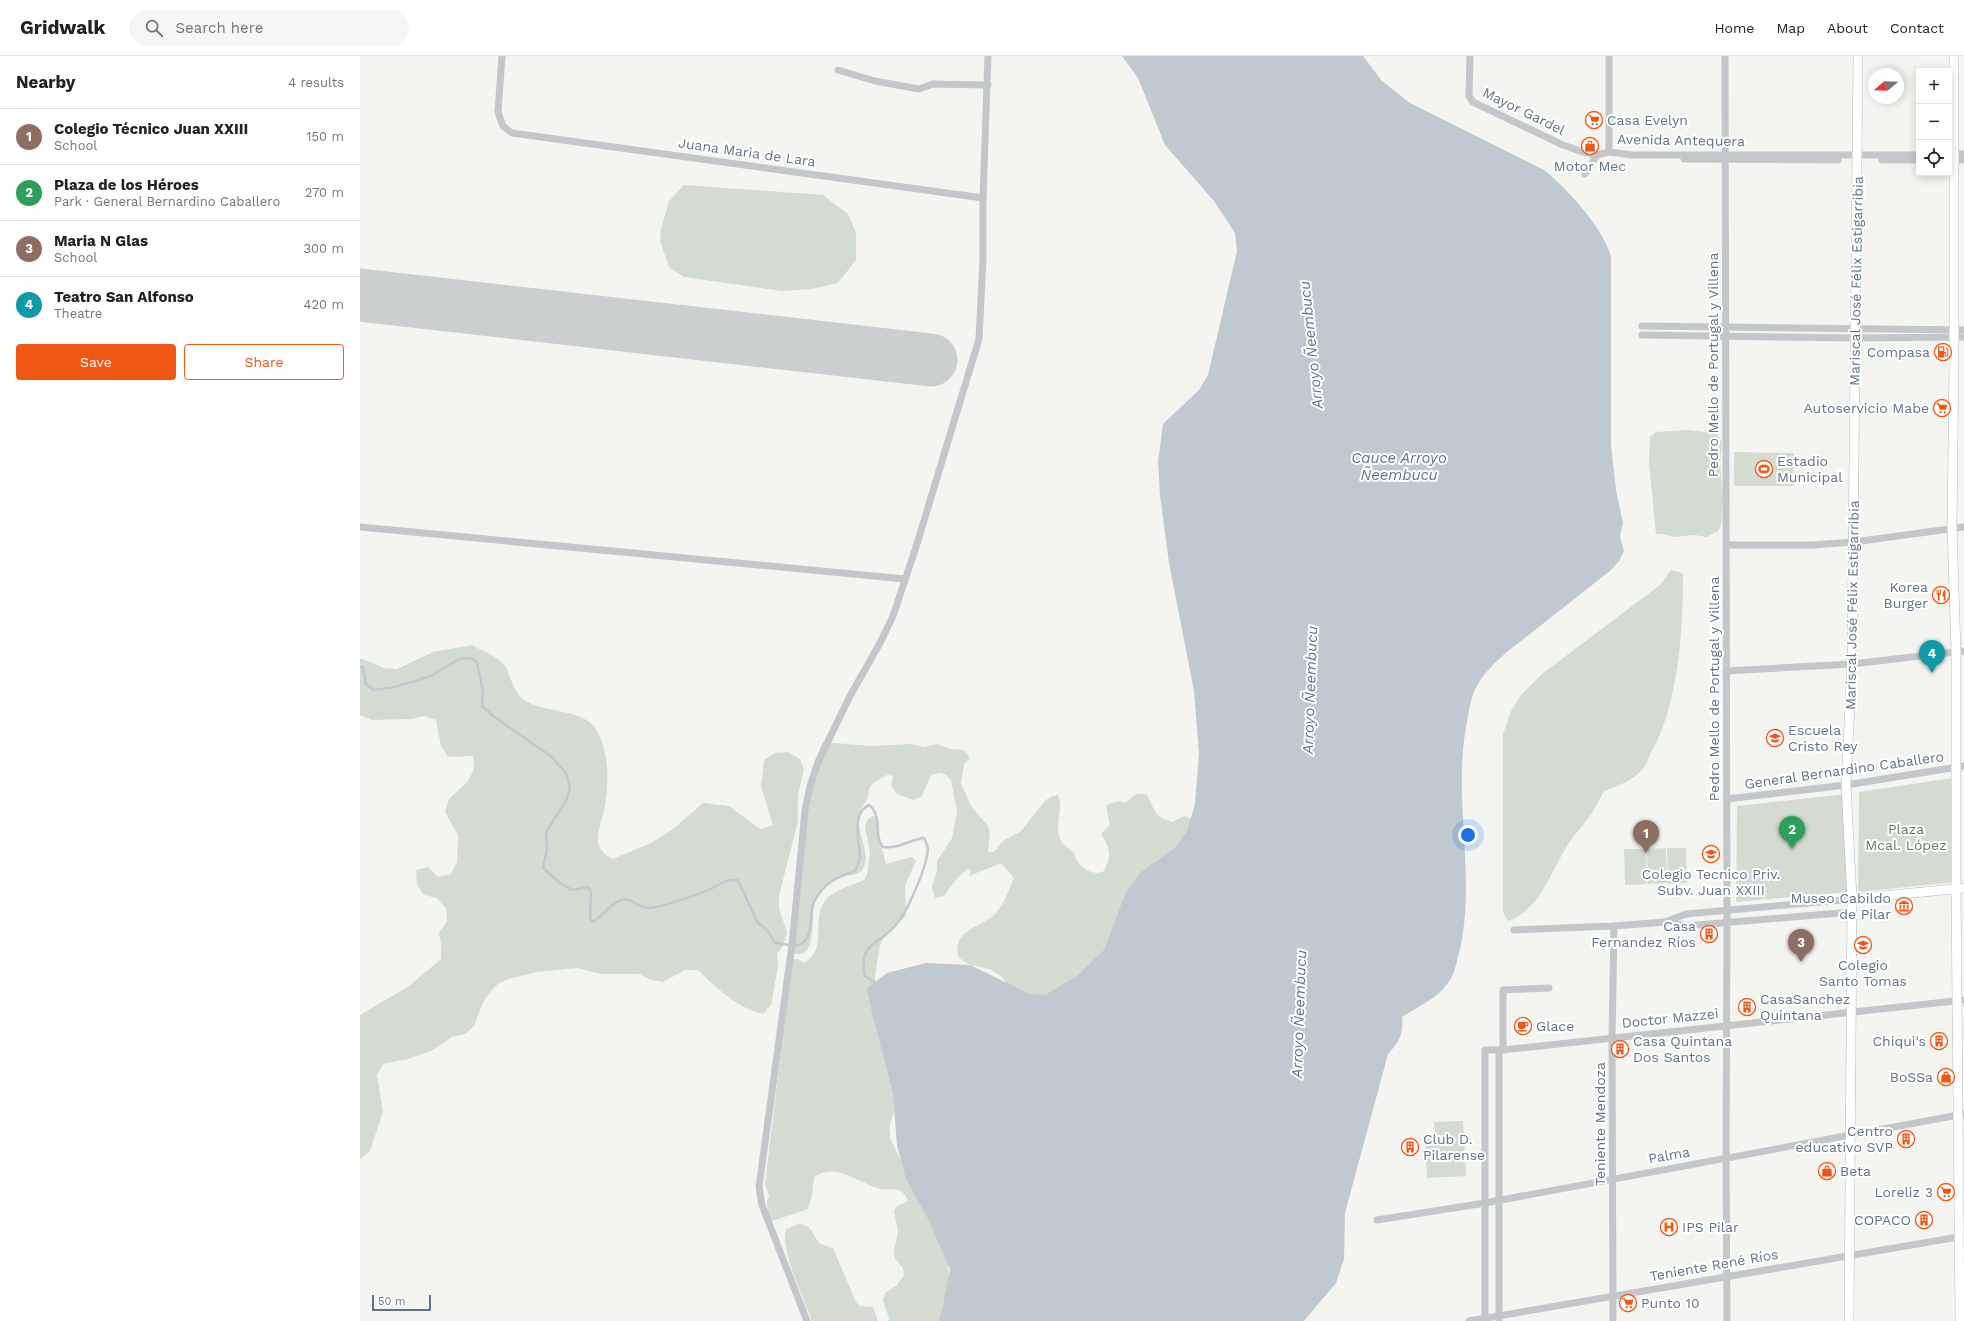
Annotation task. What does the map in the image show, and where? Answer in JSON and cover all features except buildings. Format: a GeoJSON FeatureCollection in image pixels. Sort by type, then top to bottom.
{"type":"FeatureCollection","features":[{"type":"Feature","properties":{"kind":"main road","name":"Mariscal José Félix Estigarribia"},"geometry":{"type":"LineString","coordinates":[[1849,1321],[1852,899],[1846,786],[1852,664],[1858,56]]}},
{"type":"Feature","properties":{"kind":"main road"},"geometry":{"type":"LineString","coordinates":[[1952,140],[1954,56]]}},
{"type":"Feature","properties":{"kind":"main road"},"geometry":{"type":"LineString","coordinates":[[1951,176],[1953,333],[1952,528],[1960,651],[1960,1321]]}},
{"type":"Feature","properties":{"kind":"main road"},"geometry":{"type":"LineString","coordinates":[[1852,899],[1960,888]]}},
{"type":"Feature","properties":{"kind":"street","name":"Juana Marìa de Lara"},"geometry":{"type":"LineString","coordinates":[[502,56],[498,112],[499,120],[508,131],[983,198]]}},
{"type":"Feature","properties":{"kind":"street"},"geometry":{"type":"LineString","coordinates":[[807,1321],[762,1205],[759,1187],[792,945],[805,811],[810,786],[818,762],[850,696],[880,643],[893,616],[979,338],[983,258],[983,198],[988,56]]}},
{"type":"Feature","properties":{"kind":"street","name":"Mayor Gardel"},"geometry":{"type":"LineString","coordinates":[[1470,56],[1469,96],[1473,102],[1563,145],[1597,155]]}},
{"type":"Feature","properties":{"kind":"street"},"geometry":{"type":"LineString","coordinates":[[1585,174],[1597,155],[1609,152],[1609,56]]}},
{"type":"Feature","properties":{"kind":"street","name":"Pedro Mello de Portugal y Villena"},"geometry":{"type":"LineString","coordinates":[[1725,56],[1727,545],[1727,1321]]}},
{"type":"Feature","properties":{"kind":"street"},"geometry":{"type":"LineString","coordinates":[[838,70],[874,81],[919,89],[933,84],[988,85]]}},
{"type":"Feature","properties":{"kind":"street","name":"Avenida Antequera"},"geometry":{"type":"LineString","coordinates":[[1609,152],[1631,155],[1725,157],[1858,157],[1916,155]]}},
{"type":"Feature","properties":{"kind":"street"},"geometry":{"type":"LineString","coordinates":[[1952,157],[1964,154]]}},
{"type":"Feature","properties":{"kind":"street","name":"Avenida Antequera"},"geometry":{"type":"LineString","coordinates":[[1858,157],[1916,160]]}},
{"type":"Feature","properties":{"kind":"street"},"geometry":{"type":"LineString","coordinates":[[1952,157],[1964,160]]}},
{"type":"Feature","properties":{"kind":"street"},"geometry":{"type":"LineString","coordinates":[[1642,326],[1726,327],[1855,334]]}},
{"type":"Feature","properties":{"kind":"street"},"geometry":{"type":"LineString","coordinates":[[1642,335],[1726,336],[1953,333],[1964,330]]}},
{"type":"Feature","properties":{"kind":"street"},"geometry":{"type":"LineString","coordinates":[[1953,333],[1964,337]]}},
{"type":"Feature","properties":{"kind":"street"},"geometry":{"type":"LineString","coordinates":[[1727,545],[1812,545],[1854,542],[1964,526]]}},
{"type":"Feature","properties":{"kind":"street"},"geometry":{"type":"LineString","coordinates":[[360,527],[905,579]]}},
{"type":"Feature","properties":{"kind":"street"},"geometry":{"type":"LineString","coordinates":[[1726,671],[1852,664],[1960,651]]}},
{"type":"Feature","properties":{"kind":"street","name":"General Bernardino Caballero"},"geometry":{"type":"LineString","coordinates":[[1727,799],[1846,786],[1960,767]]}},
{"type":"Feature","properties":{"kind":"street"},"geometry":{"type":"LineString","coordinates":[[1665,922],[1686,914],[1852,899]]}},
{"type":"Feature","properties":{"kind":"street"},"geometry":{"type":"LineString","coordinates":[[1514,930],[1614,926],[1665,922],[1686,926],[1852,912]]}},
{"type":"Feature","properties":{"kind":"street","name":"Teniente Mendoza"},"geometry":{"type":"LineString","coordinates":[[1613,1321],[1612,1038],[1614,926]]}},
{"type":"Feature","properties":{"kind":"street"},"geometry":{"type":"LineString","coordinates":[[1499,1318],[1499,1201],[1503,990],[1549,988]]}},
{"type":"Feature","properties":{"kind":"street","name":"Doctor Mazzei"},"geometry":{"type":"LineString","coordinates":[[1485,1203],[1486,1050],[1501,1050],[1961,1001]]}},
{"type":"Feature","properties":{"kind":"street","name":"Palma"},"geometry":{"type":"LineString","coordinates":[[1377,1220],[1499,1201],[1961,1114]]}},
{"type":"Feature","properties":{"kind":"street"},"geometry":{"type":"LineString","coordinates":[[1485,1203],[1485,1320]]}},
{"type":"Feature","properties":{"kind":"street","name":"Teniente René Ríos"},"geometry":{"type":"LineString","coordinates":[[1469,1321],[1499,1318],[1727,1276],[1961,1237]]}},
{"type":"Feature","properties":{"kind":"green space"},"geometry":{"type":"Polygon","coordinates":[[[684,185],[823,195],[848,214],[856,233],[856,260],[838,283],[812,289],[782,291],[684,277],[669,267],[660,241],[661,229],[669,201],[684,185]]]}},
{"type":"Feature","properties":{"kind":"green space"},"geometry":{"type":"Polygon","coordinates":[[[1688,430],[1714,433],[1719,437],[1722,443],[1720,462],[1723,500],[1721,526],[1718,531],[1707,537],[1694,535],[1675,537],[1656,534],[1649,462],[1650,437],[1656,432],[1688,430]]]}},
{"type":"Feature","properties":{"kind":"green space","name":"Estadio Municipal"},"geometry":{"type":"Polygon","coordinates":[[[1734,452],[1794,453],[1793,486],[1734,486],[1734,452]]]}},
{"type":"Feature","properties":{"kind":"green space"},"geometry":{"type":"Polygon","coordinates":[[[1671,570],[1683,573],[1682,619],[1673,690],[1660,735],[1646,763],[1637,775],[1618,786],[1604,791],[1586,822],[1569,843],[1536,900],[1519,916],[1508,921],[1503,912],[1503,734],[1511,711],[1521,695],[1542,674],[1660,585],[1671,570]]]}},
{"type":"Feature","properties":{"kind":"green space"},"geometry":{"type":"Polygon","coordinates":[[[472,645],[502,662],[517,693],[524,700],[542,707],[573,714],[590,723],[596,729],[604,748],[607,769],[606,801],[598,841],[601,849],[612,859],[649,844],[672,830],[703,803],[729,806],[760,829],[773,825],[761,787],[764,760],[775,753],[788,752],[800,759],[804,770],[798,795],[798,821],[779,896],[779,908],[787,932],[784,944],[777,954],[778,966],[771,1005],[763,1014],[736,1002],[712,984],[698,970],[685,970],[663,982],[651,980],[639,974],[602,974],[577,968],[537,972],[499,983],[483,1002],[474,1026],[465,1034],[452,1037],[431,1051],[408,1059],[383,1064],[377,1075],[383,1112],[370,1151],[360,1159],[360,1015],[409,986],[441,959],[439,932],[447,922],[446,909],[437,898],[424,895],[417,885],[416,870],[428,867],[438,877],[451,874],[457,862],[458,835],[445,812],[449,799],[468,781],[474,769],[473,756],[448,757],[441,746],[436,720],[423,716],[412,719],[372,720],[360,715],[360,658],[384,668],[397,669],[433,652],[472,645]]]}},
{"type":"Feature","properties":{"kind":"green space"},"geometry":{"type":"Polygon","coordinates":[[[823,742],[871,746],[911,744],[924,747],[936,744],[951,749],[963,750],[968,754],[969,760],[964,764],[961,783],[971,806],[988,826],[990,832],[988,852],[994,852],[1003,841],[1020,832],[1046,800],[1052,796],[1058,795],[1060,800],[1058,830],[1060,839],[1063,844],[1074,853],[1076,859],[1085,869],[1096,873],[1104,871],[1107,866],[1109,856],[1108,848],[1101,834],[1110,825],[1107,805],[1116,802],[1126,803],[1135,795],[1144,794],[1147,795],[1156,812],[1162,818],[1172,822],[1184,816],[1195,822],[1117,950],[1044,1001],[1008,985],[1001,976],[990,969],[970,965],[959,958],[957,949],[959,941],[963,935],[995,914],[1004,901],[1014,878],[1002,864],[969,876],[971,871],[968,869],[958,877],[944,896],[935,898],[932,887],[937,870],[937,861],[952,838],[957,812],[951,780],[946,775],[940,773],[931,775],[922,796],[913,800],[897,794],[891,786],[893,776],[887,775],[875,781],[871,785],[867,799],[859,815],[860,829],[866,856],[863,869],[856,874],[829,882],[823,887],[814,906],[811,942],[805,952],[799,954],[792,953],[804,839],[814,771],[823,742]]]}},
{"type":"Feature","properties":{"kind":"green space","name":"Plaza Mcal. López"},"geometry":{"type":"Polygon","coordinates":[[[1952,778],[1955,882],[1858,892],[1859,792],[1952,778]]]}},
{"type":"Feature","properties":{"kind":"green space"},"geometry":{"type":"Polygon","coordinates":[[[1847,794],[1848,892],[1736,902],[1737,806],[1847,794]]]}},
{"type":"Feature","properties":{"kind":"green space"},"geometry":{"type":"Polygon","coordinates":[[[872,816],[878,817],[879,836],[886,864],[912,857],[916,861],[905,885],[906,916],[883,939],[880,945],[875,977],[876,991],[885,1020],[896,1106],[890,1124],[890,1138],[948,1261],[951,1321],[888,1321],[889,1318],[883,1300],[885,1293],[896,1286],[904,1275],[903,1268],[895,1258],[894,1251],[898,1231],[894,1211],[897,1206],[908,1201],[905,1195],[899,1190],[877,1188],[846,1174],[830,1171],[814,1177],[812,1196],[808,1209],[772,1221],[768,1215],[767,1202],[769,1196],[765,1184],[792,959],[798,959],[804,963],[812,957],[818,941],[819,914],[822,905],[828,897],[840,889],[864,880],[867,874],[870,853],[865,827],[867,820],[872,816]]]}},
{"type":"Feature","properties":{"kind":"green space"},"geometry":{"type":"Polygon","coordinates":[[[1666,848],[1667,883],[1648,884],[1647,849],[1666,848]]]}},
{"type":"Feature","properties":{"kind":"green space"},"geometry":{"type":"Polygon","coordinates":[[[1667,848],[1686,848],[1687,883],[1668,884],[1667,848]]]}},
{"type":"Feature","properties":{"kind":"green space"},"geometry":{"type":"Polygon","coordinates":[[[1624,849],[1646,849],[1647,884],[1625,885],[1624,849]]]}},
{"type":"Feature","properties":{"kind":"green space"},"geometry":{"type":"Polygon","coordinates":[[[1463,1121],[1466,1176],[1427,1178],[1425,1139],[1435,1138],[1434,1122],[1463,1121]]]}},
{"type":"Feature","properties":{"kind":"green space"},"geometry":{"type":"Polygon","coordinates":[[[798,1224],[803,1224],[809,1228],[820,1244],[833,1248],[856,1302],[860,1306],[873,1307],[878,1321],[812,1321],[789,1262],[786,1249],[786,1229],[798,1224]]]}},
{"type":"Feature","properties":{"kind":"water","name":"Cauce Arroyo Ñeembucu"},"geometry":{"type":"Polygon","coordinates":[[[1122,56],[1363,56],[1382,81],[1410,103],[1544,170],[1563,187],[1593,222],[1601,234],[1611,257],[1611,445],[1616,490],[1623,523],[1620,536],[1624,551],[1619,561],[1611,570],[1497,661],[1483,676],[1473,694],[1466,727],[1463,755],[1462,782],[1466,894],[1464,922],[1457,962],[1448,983],[1438,994],[1402,1017],[1400,1037],[1398,1042],[1388,1054],[1345,1213],[1344,1259],[1336,1283],[1304,1321],[938,1321],[942,1311],[950,1269],[928,1219],[906,1179],[897,1146],[893,1093],[867,988],[887,973],[926,963],[970,965],[1030,994],[1045,995],[1078,975],[1104,950],[1126,892],[1141,872],[1175,848],[1187,831],[1195,804],[1199,754],[1194,691],[1169,563],[1160,495],[1158,462],[1163,424],[1199,390],[1208,375],[1237,251],[1235,233],[1214,201],[1165,145],[1138,78],[1122,56]]]}},
{"type":"Feature","properties":{"kind":"waterway"},"geometry":{"type":"LineString","coordinates":[[360,667],[363,667],[366,684],[374,690],[395,687],[431,676],[459,659],[471,658],[477,662],[483,693],[482,706],[493,716],[552,757],[566,773],[570,787],[566,801],[546,832],[547,848],[543,868],[560,883],[572,890],[589,887],[591,893],[590,919],[593,922],[619,901],[627,900],[646,908],[657,907],[704,892],[729,880],[738,880],[757,922],[769,932],[774,942],[790,945],[801,944],[808,936],[812,906],[821,891],[830,882],[855,871],[859,864],[860,859],[857,829],[863,809],[869,805],[873,809],[876,815],[880,842],[883,847],[899,846],[924,838],[928,848],[927,858],[911,900],[895,926],[871,945],[864,957],[865,976],[876,983]]}},
{"type":"Feature","properties":{"kind":"runway"},"geometry":{"type":"LineString","coordinates":[[360,295],[931,360]]}},
{"type":"Feature","properties":{"kind":"place","name":"Casa Evelyn"},"geometry":{"type":"Point","coordinates":[1594,120]}},
{"type":"Feature","properties":{"kind":"place","name":"Motor Mec"},"geometry":{"type":"Point","coordinates":[1590,146]}},
{"type":"Feature","properties":{"kind":"place","name":"Compasa"},"geometry":{"type":"Point","coordinates":[1943,352]}},
{"type":"Feature","properties":{"kind":"place","name":"Autoservicio Mabe"},"geometry":{"type":"Point","coordinates":[1942,408]}},
{"type":"Feature","properties":{"kind":"place","name":"Estadio Municipal"},"geometry":{"type":"Point","coordinates":[1764,469]}},
{"type":"Feature","properties":{"kind":"place","name":"Korea Burger"},"geometry":{"type":"Point","coordinates":[1941,595]}},
{"type":"Feature","properties":{"kind":"place","name":"Teatro San Alfonso"},"geometry":{"type":"Point","coordinates":[1932,673]}},
{"type":"Feature","properties":{"kind":"place","name":"Escuela Cristo Rey"},"geometry":{"type":"Point","coordinates":[1775,738]}},
{"type":"Feature","properties":{"kind":"place","name":"Plaza de los Héroes"},"geometry":{"type":"Point","coordinates":[1792,849]}},
{"type":"Feature","properties":{"kind":"place","name":"Colegio Técnico Juan XXIII"},"geometry":{"type":"Point","coordinates":[1646,853]}},
{"type":"Feature","properties":{"kind":"place","name":"Colegio Tecnico Priv. Subv. Juan XXIII"},"geometry":{"type":"Point","coordinates":[1711,854]}},
{"type":"Feature","properties":{"kind":"place","name":"Museo Cabildo de Pilar"},"geometry":{"type":"Point","coordinates":[1904,906]}},
{"type":"Feature","properties":{"kind":"place","name":"Casa Fernandez Ríos"},"geometry":{"type":"Point","coordinates":[1709,934]}},
{"type":"Feature","properties":{"kind":"place","name":"Colegio Santo Tomas"},"geometry":{"type":"Point","coordinates":[1863,945]}},
{"type":"Feature","properties":{"kind":"place","name":"Maria N Glas"},"geometry":{"type":"Point","coordinates":[1801,962]}},
{"type":"Feature","properties":{"kind":"place","name":"CasaSanchez Quintana"},"geometry":{"type":"Point","coordinates":[1747,1007]}},
{"type":"Feature","properties":{"kind":"place","name":"Glace"},"geometry":{"type":"Point","coordinates":[1523,1026]}},
{"type":"Feature","properties":{"kind":"place","name":"Chiqui's"},"geometry":{"type":"Point","coordinates":[1939,1041]}},
{"type":"Feature","properties":{"kind":"place","name":"Casa Quintana Dos Santos"},"geometry":{"type":"Point","coordinates":[1620,1049]}},
{"type":"Feature","properties":{"kind":"place","name":"BoSSa"},"geometry":{"type":"Point","coordinates":[1946,1077]}},
{"type":"Feature","properties":{"kind":"place","name":"Centro educativo SVP"},"geometry":{"type":"Point","coordinates":[1906,1139]}},
{"type":"Feature","properties":{"kind":"place","name":"Club D. Pilarense"},"geometry":{"type":"Point","coordinates":[1410,1147]}},
{"type":"Feature","properties":{"kind":"place","name":"Beta"},"geometry":{"type":"Point","coordinates":[1827,1171]}},
{"type":"Feature","properties":{"kind":"place","name":"Loreliz 3"},"geometry":{"type":"Point","coordinates":[1946,1192]}},
{"type":"Feature","properties":{"kind":"place","name":"COPACO"},"geometry":{"type":"Point","coordinates":[1924,1220]}},
{"type":"Feature","properties":{"kind":"place","name":"IPS Pilar"},"geometry":{"type":"Point","coordinates":[1669,1227]}},
{"type":"Feature","properties":{"kind":"place","name":"Punto 10"},"geometry":{"type":"Point","coordinates":[1628,1303]}},
{"type":"Feature","properties":{"kind":"water label","name":"Arroyo Ñeembucu"},"geometry":{"type":"Point","coordinates":[1311,345]}},
{"type":"Feature","properties":{"kind":"water label","name":"Arroyo Ñeembucu"},"geometry":{"type":"Point","coordinates":[1310,690]}},
{"type":"Feature","properties":{"kind":"water label","name":"Arroyo Ñeembucu"},"geometry":{"type":"Point","coordinates":[1299,1014]}}]}
